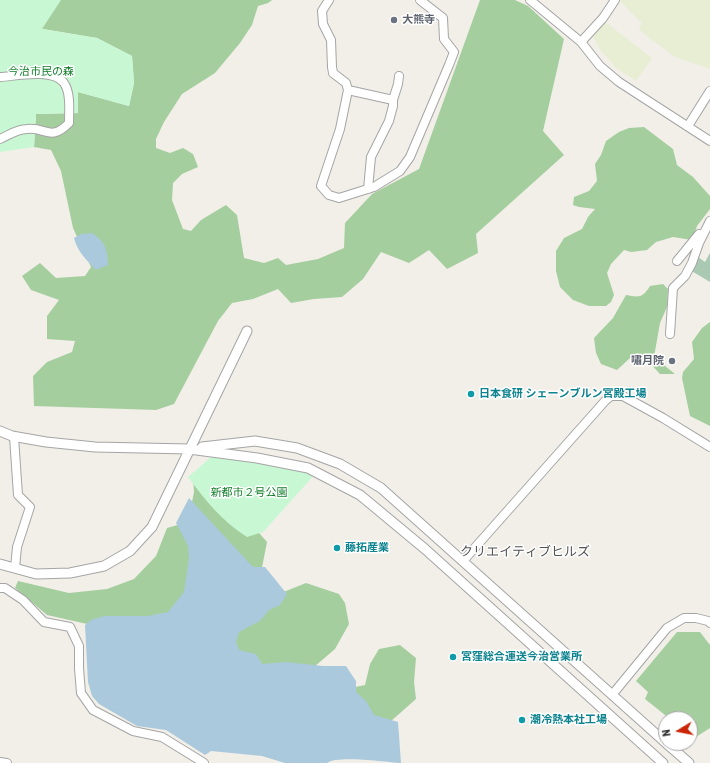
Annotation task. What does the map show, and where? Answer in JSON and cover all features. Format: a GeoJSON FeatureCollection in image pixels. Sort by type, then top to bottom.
{"type":"FeatureCollection","features":[{"type":"Feature","properties":{"kind":"street"},"geometry":{"type":"LineString","coordinates":[[329,0],[322,11],[323,24],[331,40],[333,72],[346,83],[348,90],[340,129],[321,186],[329,195],[339,198],[374,187],[400,171],[410,157],[454,52],[444,39],[443,18],[420,0]]}},
{"type":"Feature","properties":{"kind":"street"},"geometry":{"type":"LineString","coordinates":[[530,0],[581,42],[600,66],[619,82],[710,141]]}},
{"type":"Feature","properties":{"kind":"street"},"geometry":{"type":"LineString","coordinates":[[581,42],[602,18],[615,0]]}},
{"type":"Feature","properties":{"kind":"street"},"geometry":{"type":"LineString","coordinates":[[0,77],[43,74],[56,77],[64,83],[68,95],[69,109],[69,123],[61,131],[51,133],[28,128],[17,130],[0,139]]}},
{"type":"Feature","properties":{"kind":"street"},"geometry":{"type":"LineString","coordinates":[[368,189],[371,157],[390,121],[399,76]]}},
{"type":"Feature","properties":{"kind":"street"},"geometry":{"type":"LineString","coordinates":[[348,90],[393,100]]}},
{"type":"Feature","properties":{"kind":"street"},"geometry":{"type":"LineString","coordinates":[[688,126],[710,91]]}},
{"type":"Feature","properties":{"kind":"street"},"geometry":{"type":"LineString","coordinates":[[677,261],[703,228],[708,225]]}},
{"type":"Feature","properties":{"kind":"street"},"geometry":{"type":"LineString","coordinates":[[670,334],[673,288],[685,276],[708,225]]}},
{"type":"Feature","properties":{"kind":"street"},"geometry":{"type":"LineString","coordinates":[[0,564],[36,574],[70,573],[104,566],[130,551],[152,527],[247,330]]}},
{"type":"Feature","properties":{"kind":"street"},"geometry":{"type":"LineString","coordinates":[[463,561],[611,396],[623,396],[663,418],[710,447]]}},
{"type":"Feature","properties":{"kind":"street"},"geometry":{"type":"LineString","coordinates":[[0,431],[14,436],[46,442],[95,447],[189,449],[257,458],[308,468],[360,494],[425,549],[663,763]]}},
{"type":"Feature","properties":{"kind":"street"},"geometry":{"type":"LineString","coordinates":[[14,436],[18,496],[30,507],[18,547],[15,568]]}},
{"type":"Feature","properties":{"kind":"street"},"geometry":{"type":"LineString","coordinates":[[189,449],[255,440],[297,448],[340,464],[381,488],[658,736]]}},
{"type":"Feature","properties":{"kind":"street"},"geometry":{"type":"LineString","coordinates":[[0,588],[5,588],[23,600],[44,622],[70,627],[79,646],[78,668],[81,693],[93,710],[133,731],[162,737],[204,763]]}},
{"type":"Feature","properties":{"kind":"street"},"geometry":{"type":"LineString","coordinates":[[612,695],[667,628],[684,618],[696,618],[708,621],[710,623]]}},
{"type":"Feature","properties":{"kind":"street"},"geometry":{"type":"LineString","coordinates":[[675,751],[689,763]]}},
{"type":"Feature","properties":{"kind":"street"},"geometry":{"type":"LineString","coordinates":[[0,762],[8,763]]}},
{"type":"Feature","properties":{"kind":"green space","name":"今治市民の森"},"geometry":{"type":"Polygon","coordinates":[[[0,0],[61,0],[42,29],[97,38],[132,56],[134,83],[129,106],[78,92],[78,113],[36,114],[34,147],[0,152],[0,0]]]}},
{"type":"Feature","properties":{"kind":"green space"},"geometry":{"type":"Polygon","coordinates":[[[19,0],[272,0],[258,6],[252,25],[240,43],[215,73],[182,94],[164,122],[156,139],[156,148],[170,153],[183,148],[193,154],[198,167],[182,174],[173,183],[172,200],[183,229],[191,231],[201,220],[226,205],[237,215],[244,258],[264,263],[278,258],[286,265],[318,259],[344,248],[345,223],[372,194],[419,169],[480,0],[515,0],[528,6],[564,39],[543,131],[564,155],[476,234],[478,253],[447,269],[429,250],[409,263],[381,252],[363,279],[342,297],[314,299],[291,303],[278,289],[253,299],[232,303],[218,321],[174,404],[156,410],[34,406],[33,376],[47,362],[72,352],[75,341],[47,339],[47,316],[59,300],[31,290],[22,276],[40,263],[56,278],[85,276],[91,267],[73,228],[61,171],[51,150],[34,147],[36,114],[78,113],[78,92],[129,106],[134,83],[132,56],[97,38],[37,28],[19,0]]]}},
{"type":"Feature","properties":{"kind":"green space"},"geometry":{"type":"Polygon","coordinates":[[[619,0],[710,0],[710,69],[675,57],[639,30],[642,23],[619,0]]]}},
{"type":"Feature","properties":{"kind":"green space"},"geometry":{"type":"Polygon","coordinates":[[[604,21],[652,58],[636,81],[616,68],[599,48],[593,36],[594,32],[604,21]]]}},
{"type":"Feature","properties":{"kind":"green space"},"geometry":{"type":"Polygon","coordinates":[[[644,127],[673,149],[677,165],[693,177],[710,196],[710,209],[697,226],[692,240],[673,237],[656,242],[647,250],[631,252],[624,250],[611,264],[607,273],[614,295],[611,302],[606,306],[589,306],[573,300],[560,287],[556,271],[556,251],[564,238],[582,229],[588,217],[595,209],[573,205],[574,197],[589,191],[597,181],[595,164],[601,155],[606,141],[619,132],[629,128],[644,127]]]}},
{"type":"Feature","properties":{"kind":"green space"},"geometry":{"type":"Polygon","coordinates":[[[710,253],[710,282],[690,270],[698,257],[705,262],[710,253]]]}},
{"type":"Feature","properties":{"kind":"green space"},"geometry":{"type":"Polygon","coordinates":[[[663,284],[668,289],[667,307],[660,323],[654,357],[675,374],[660,374],[648,361],[630,358],[617,370],[601,364],[596,353],[594,338],[613,318],[626,295],[641,296],[650,286],[663,284]]]}},
{"type":"Feature","properties":{"kind":"green space"},"geometry":{"type":"Polygon","coordinates":[[[710,322],[710,426],[690,416],[682,378],[683,372],[694,359],[692,342],[702,328],[710,322]]]}},
{"type":"Feature","properties":{"kind":"green space","name":"新都市２号公園"},"geometry":{"type":"Polygon","coordinates":[[[217,452],[315,474],[263,532],[247,537],[214,510],[188,477],[217,452]]]}},
{"type":"Feature","properties":{"kind":"green space"},"geometry":{"type":"Polygon","coordinates":[[[193,477],[239,510],[267,542],[259,583],[271,597],[306,583],[339,594],[345,603],[349,624],[335,649],[307,673],[346,689],[365,685],[370,664],[379,649],[400,645],[416,658],[414,682],[416,699],[382,729],[173,626],[114,630],[47,615],[15,588],[18,581],[69,593],[107,589],[134,579],[156,556],[167,528],[188,522],[194,492],[193,477]]]}},
{"type":"Feature","properties":{"kind":"green space"},"geometry":{"type":"Polygon","coordinates":[[[677,632],[700,632],[710,645],[710,728],[698,736],[698,711],[660,711],[645,699],[648,692],[636,681],[677,632]]]}},
{"type":"Feature","properties":{"kind":"water"},"geometry":{"type":"Polygon","coordinates":[[[92,233],[105,246],[108,259],[108,265],[96,270],[80,251],[74,238],[81,234],[92,233]]]}},
{"type":"Feature","properties":{"kind":"water"},"geometry":{"type":"Polygon","coordinates":[[[189,498],[253,567],[265,567],[287,594],[280,605],[269,610],[260,621],[239,632],[236,642],[239,650],[256,654],[262,664],[286,662],[323,666],[346,666],[356,681],[356,692],[366,701],[374,715],[398,722],[401,763],[341,759],[327,763],[285,763],[262,756],[211,751],[205,755],[166,730],[137,726],[99,704],[92,696],[88,682],[85,625],[91,620],[104,616],[148,616],[168,612],[184,592],[189,558],[188,546],[176,523],[189,498]]]}},
{"type":"Feature","properties":{"kind":"place","name":"大熊寺"},"geometry":{"type":"Point","coordinates":[394,20]}},
{"type":"Feature","properties":{"kind":"place","name":"嘯月院"},"geometry":{"type":"Point","coordinates":[672,361]}},
{"type":"Feature","properties":{"kind":"place","name":"日本食研 シェーンブルン宮殿工場"},"geometry":{"type":"Point","coordinates":[471,394]}},
{"type":"Feature","properties":{"kind":"place","name":"藤拓産業"},"geometry":{"type":"Point","coordinates":[337,548]}},
{"type":"Feature","properties":{"kind":"place","name":"宮窪総合運送今治営業所"},"geometry":{"type":"Point","coordinates":[453,657]}},
{"type":"Feature","properties":{"kind":"place","name":"潮冷熱本社工場"},"geometry":{"type":"Point","coordinates":[522,720]}},
{"type":"Feature","properties":{"kind":"district","name":"クリエイティブヒルズ"},"geometry":{"type":"Point","coordinates":[525,553]}}]}
